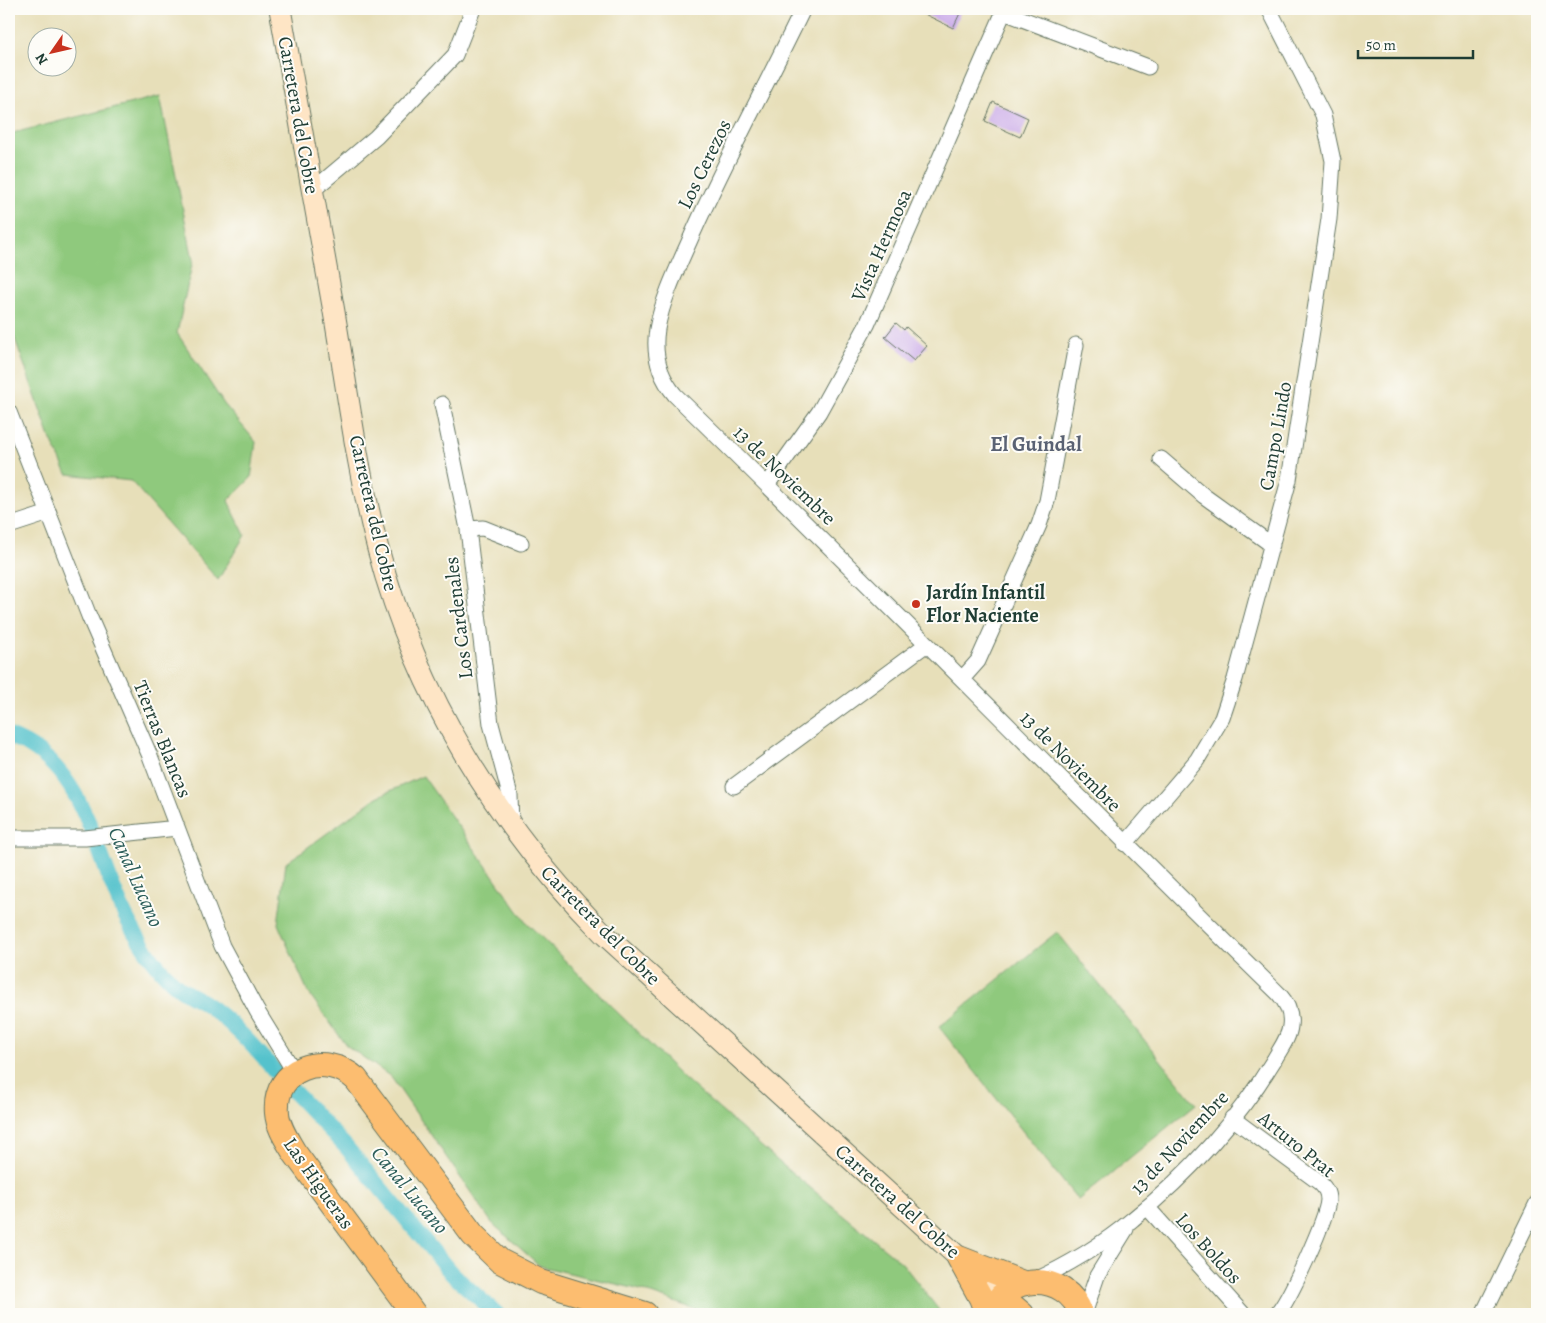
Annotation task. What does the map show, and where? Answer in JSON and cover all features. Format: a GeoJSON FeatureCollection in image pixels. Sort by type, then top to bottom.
{"type":"FeatureCollection","features":[{"type":"Feature","properties":{"kind":"main road","name":"Carretera del Cobre"},"geometry":{"type":"LineString","coordinates":[[280,9],[366,497],[386,577],[414,654],[437,704],[464,754],[511,827],[546,872],[605,935],[959,1258],[996,1305],[1022,1314]]}},
{"type":"Feature","properties":{"kind":"main road"},"geometry":{"type":"LineString","coordinates":[[295,1073],[303,1068],[322,1064],[341,1068],[356,1079],[473,1235],[500,1261],[541,1282],[645,1314]]}},
{"type":"Feature","properties":{"kind":"main road","name":"Las Higueras"},"geometry":{"type":"LineString","coordinates":[[295,1073],[282,1087],[278,1096],[277,1115],[283,1133],[294,1152],[414,1314]]}},
{"type":"Feature","properties":{"kind":"main road"},"geometry":{"type":"LineString","coordinates":[[959,1258],[1027,1282],[1055,1285],[1065,1291],[1082,1314]]}},
{"type":"Feature","properties":{"kind":"main road"},"geometry":{"type":"LineString","coordinates":[[959,1258],[981,1298],[987,1314]]}},
{"type":"Feature","properties":{"kind":"main road"},"geometry":{"type":"LineString","coordinates":[[996,1305],[1027,1282]]}},
{"type":"Feature","properties":{"kind":"street"},"geometry":{"type":"LineString","coordinates":[[313,190],[376,137],[455,55],[473,9]]}},
{"type":"Feature","properties":{"kind":"street","name":"Los Cerezos"},"geometry":{"type":"LineString","coordinates":[[656,341],[661,313],[679,266],[718,180],[803,9]]}},
{"type":"Feature","properties":{"kind":"street","name":"Campo Lindo"},"geometry":{"type":"LineString","coordinates":[[1125,844],[1197,760],[1214,733],[1229,700],[1289,480],[1329,219],[1333,161],[1323,115],[1269,9]]}},
{"type":"Feature","properties":{"kind":"street"},"geometry":{"type":"LineString","coordinates":[[1005,10],[1148,67]]}},
{"type":"Feature","properties":{"kind":"street","name":"Vista Hermosa"},"geometry":{"type":"LineString","coordinates":[[767,485],[819,412],[862,334],[886,285],[1005,10]]}},
{"type":"Feature","properties":{"kind":"street","name":"13 de Noviembre"},"geometry":{"type":"LineString","coordinates":[[656,341],[658,367],[667,385],[1125,844],[1279,994],[1288,1009],[1290,1024],[1286,1039],[1267,1071],[1232,1118],[1198,1157],[1133,1220],[1074,1260],[1027,1282]]}},
{"type":"Feature","properties":{"kind":"street"},"geometry":{"type":"LineString","coordinates":[[962,679],[978,662],[1039,526],[1047,501],[1076,345]]}},
{"type":"Feature","properties":{"kind":"street","name":"Los Cardenales"},"geometry":{"type":"LineString","coordinates":[[442,404],[468,529],[491,724],[510,795],[511,827]]}},
{"type":"Feature","properties":{"kind":"street","name":"Tierras Blancas"},"geometry":{"type":"LineString","coordinates":[[9,412],[89,616],[150,756],[222,946],[257,1011],[295,1073]]}},
{"type":"Feature","properties":{"kind":"street"},"geometry":{"type":"LineString","coordinates":[[1161,459],[1204,496],[1272,545]]}},
{"type":"Feature","properties":{"kind":"street"},"geometry":{"type":"LineString","coordinates":[[9,526],[49,513]]}},
{"type":"Feature","properties":{"kind":"street"},"geometry":{"type":"LineString","coordinates":[[468,529],[483,528],[520,542]]}},
{"type":"Feature","properties":{"kind":"street"},"geometry":{"type":"LineString","coordinates":[[734,786],[926,644]]}},
{"type":"Feature","properties":{"kind":"street"},"geometry":{"type":"LineString","coordinates":[[9,838],[85,838],[177,828]]}},
{"type":"Feature","properties":{"kind":"street","name":"Arturo Prat"},"geometry":{"type":"LineString","coordinates":[[1232,1118],[1320,1183],[1328,1195],[1327,1206],[1306,1259],[1277,1314]]}},
{"type":"Feature","properties":{"kind":"street"},"geometry":{"type":"LineString","coordinates":[[1484,1314],[1537,1203]]}},
{"type":"Feature","properties":{"kind":"street","name":"Los Boldos"},"geometry":{"type":"LineString","coordinates":[[1147,1207],[1243,1314]]}},
{"type":"Feature","properties":{"kind":"street","name":"13 de Noviembre"},"geometry":{"type":"LineString","coordinates":[[1082,1314],[1101,1267],[1116,1242],[1133,1220]]}},
{"type":"Feature","properties":{"kind":"green space"},"geometry":{"type":"Polygon","coordinates":[[[160,96],[193,260],[177,333],[224,404],[256,442],[251,478],[228,501],[245,535],[218,580],[131,481],[67,474],[51,440],[9,322],[9,134],[160,96]]]}},
{"type":"Feature","properties":{"kind":"green space"},"geometry":{"type":"Polygon","coordinates":[[[423,776],[525,921],[685,1079],[779,1162],[902,1263],[942,1314],[709,1314],[637,1289],[540,1266],[492,1223],[391,1077],[346,1045],[308,992],[278,924],[286,863],[377,797],[423,776]]]}},
{"type":"Feature","properties":{"kind":"green space"},"geometry":{"type":"Polygon","coordinates":[[[1057,932],[1196,1104],[1078,1200],[939,1027],[1057,932]]]}},
{"type":"Feature","properties":{"kind":"building"},"geometry":{"type":"Polygon","coordinates":[[[914,9],[962,9],[953,28],[914,9]]]}},
{"type":"Feature","properties":{"kind":"building"},"geometry":{"type":"Polygon","coordinates":[[[993,102],[1028,118],[1020,137],[985,121],[993,102]]]}},
{"type":"Feature","properties":{"kind":"building"},"geometry":{"type":"Polygon","coordinates":[[[896,323],[904,330],[906,327],[927,346],[914,361],[885,337],[896,323]]]}},
{"type":"Feature","properties":{"kind":"waterway","name":"Canal Lucano"},"geometry":{"type":"LineString","coordinates":[[9,736],[37,751],[58,770],[75,794],[88,821],[121,906],[135,933],[154,961],[183,991],[208,1005],[230,1023],[277,1073]]}},
{"type":"Feature","properties":{"kind":"waterway","name":"Canal Lucano"},"geometry":{"type":"LineString","coordinates":[[292,1090],[347,1148],[452,1274],[497,1314]]}},
{"type":"Feature","properties":{"kind":"place","name":"Jardín Infantil Flor Naciente"},"geometry":{"type":"Point","coordinates":[916,604]}},
{"type":"Feature","properties":{"kind":"district","name":"El Guindal"},"geometry":{"type":"Point","coordinates":[1036,444]}}]}
